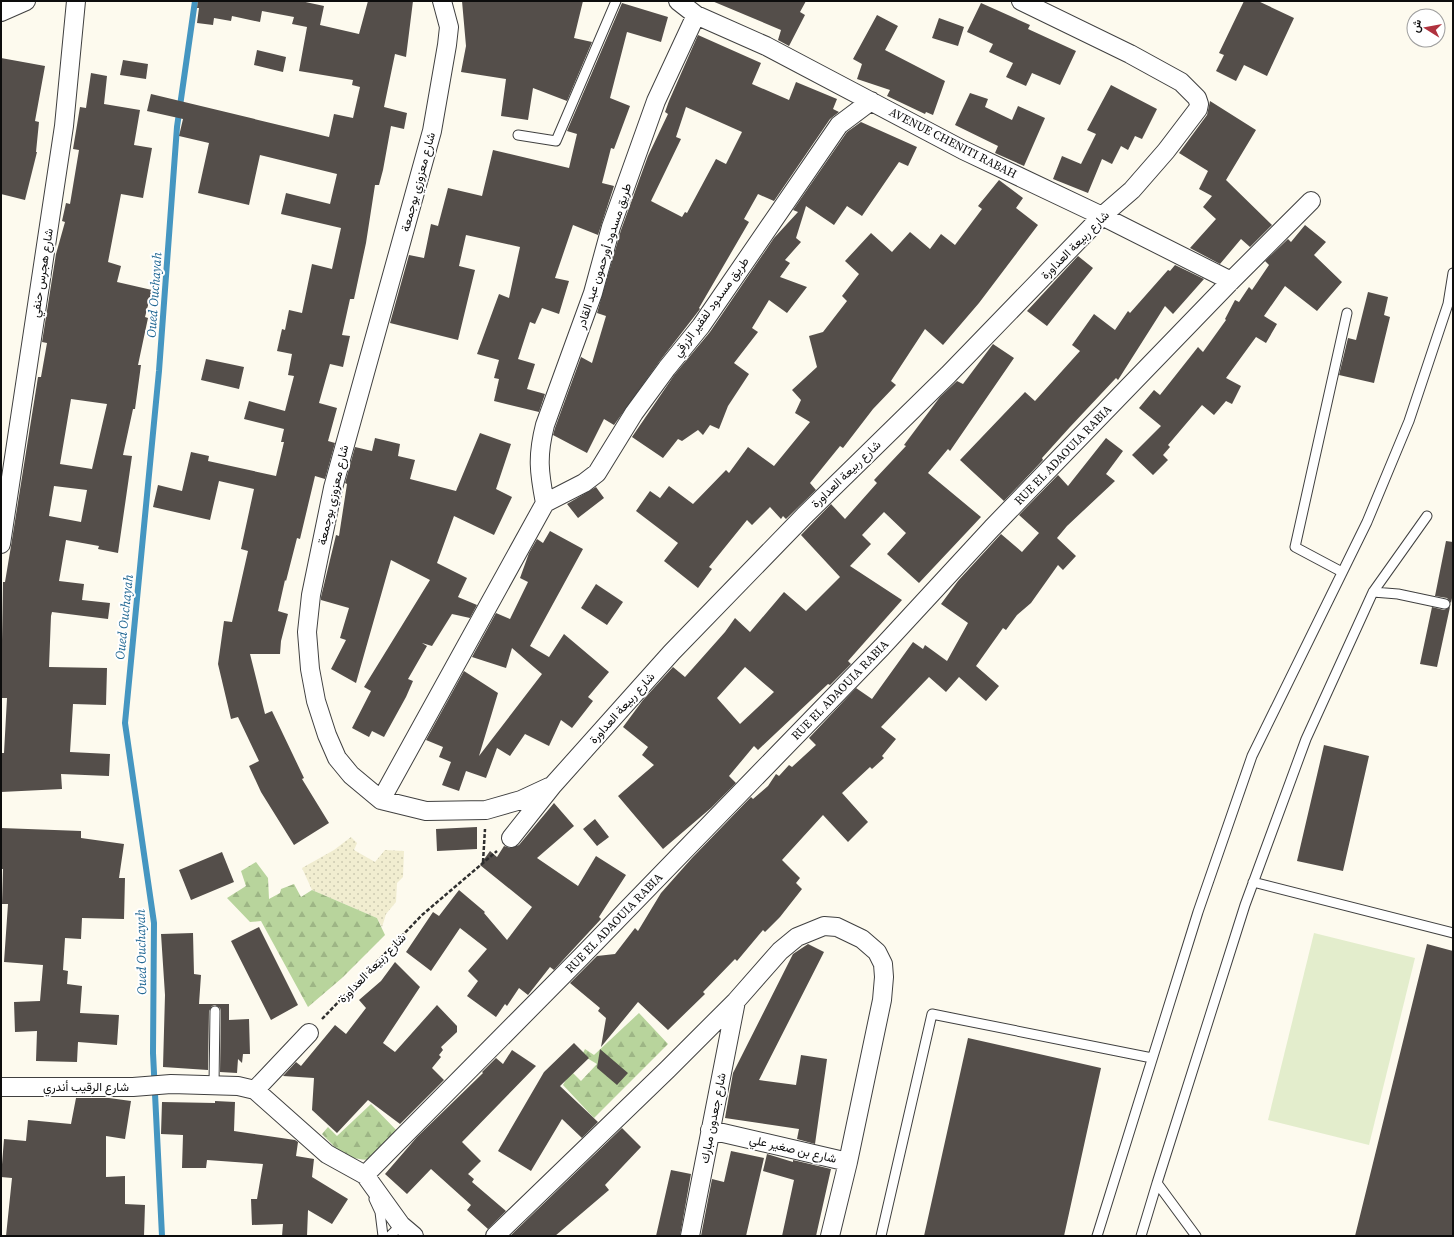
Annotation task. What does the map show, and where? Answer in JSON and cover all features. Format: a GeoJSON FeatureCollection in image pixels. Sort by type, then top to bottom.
{"type":"FeatureCollection","features":[{"type":"Feature","properties":{"kind":"street"},"geometry":{"type":"LineString","coordinates":[[1,12],[26,1]]}},
{"type":"Feature","properties":{"kind":"street","name":"شارع هجرس حنفي"},"geometry":{"type":"LineString","coordinates":[[1,544],[64,126],[76,1]]}},
{"type":"Feature","properties":{"kind":"street","name":"شارع معزوزي بوجمعة"},"geometry":{"type":"LineString","coordinates":[[442,1],[448,27],[448,44],[432,131],[333,488],[311,595],[307,632],[310,669],[316,701],[327,735],[337,758],[351,775],[381,800],[426,811],[486,810],[521,800],[553,785]]}},
{"type":"Feature","properties":{"kind":"street","name":"AVENUE CHENITI RABAH"},"geometry":{"type":"LineString","coordinates":[[678,1],[696,15],[766,46],[963,150],[1102,216],[1231,281]]}},
{"type":"Feature","properties":{"kind":"street","name":"شارع ربيعة العداورة"},"geometry":{"type":"LineString","coordinates":[[511,838],[553,785],[672,652],[804,516],[948,375],[1102,216],[1132,190],[1198,109],[1199,104],[1193,92],[1181,82],[1130,54],[1021,1]]}},
{"type":"Feature","properties":{"kind":"street","name":"طريق مسدود أورحمون عبد القادر"},"geometry":{"type":"LineString","coordinates":[[545,503],[539,464],[541,443],[545,425],[593,293],[611,227],[656,101],[696,15]]}},
{"type":"Feature","properties":{"kind":"street","name":"طريق مسدود لفقير الزرقي"},"geometry":{"type":"LineString","coordinates":[[545,503],[584,483],[597,473],[634,413],[667,368],[701,326],[839,125],[870,101]]}},
{"type":"Feature","properties":{"kind":"street","name":"RUE EL ADAOUIA RABIA"},"geometry":{"type":"LineString","coordinates":[[365,1175],[580,958],[882,647],[992,528],[1231,281],[1311,201]]}},
{"type":"Feature","properties":{"kind":"street"},"geometry":{"type":"LineString","coordinates":[[381,800],[545,503]]}},
{"type":"Feature","properties":{"kind":"street"},"geometry":{"type":"LineString","coordinates":[[495,1236],[668,1070],[736,1001],[780,951],[797,937],[824,926],[837,927],[862,939],[877,952],[883,964],[884,977],[882,1000],[848,1162]]}},
{"type":"Feature","properties":{"kind":"street","name":"شارع جعدون مبارك"},"geometry":{"type":"LineString","coordinates":[[690,1236],[736,1001]]}},
{"type":"Feature","properties":{"kind":"street"},"geometry":{"type":"LineString","coordinates":[[309,1033],[255,1090],[327,1154],[365,1175],[402,1232]]}},
{"type":"Feature","properties":{"kind":"street","name":"شارع الرقيب أندري"},"geometry":{"type":"LineString","coordinates":[[1,1087],[133,1087],[171,1084],[238,1086],[255,1090]]}},
{"type":"Feature","properties":{"kind":"street","name":"شارع بن صغير علي"},"geometry":{"type":"LineString","coordinates":[[710,1130],[848,1162],[830,1236]]}},
{"type":"Feature","properties":{"kind":"lane"},"geometry":{"type":"LineString","coordinates":[[518,135],[556,141],[616,1]]}},
{"type":"Feature","properties":{"kind":"lane"},"geometry":{"type":"LineString","coordinates":[[1097,1236],[1198,912],[1252,756],[1367,522],[1409,421],[1448,304],[1453,273]]}},
{"type":"Feature","properties":{"kind":"lane"},"geometry":{"type":"LineString","coordinates":[[1342,572],[1294,547],[1347,313]]}},
{"type":"Feature","properties":{"kind":"lane"},"geometry":{"type":"LineString","coordinates":[[1141,1236],[1253,882],[1306,739],[1373,592],[1427,516]]}},
{"type":"Feature","properties":{"kind":"lane"},"geometry":{"type":"LineString","coordinates":[[1373,592],[1398,594],[1445,604]]}},
{"type":"Feature","properties":{"kind":"lane"},"geometry":{"type":"LineString","coordinates":[[1253,882],[1453,933]]}},
{"type":"Feature","properties":{"kind":"lane"},"geometry":{"type":"LineString","coordinates":[[214,1085],[216,1011]]}},
{"type":"Feature","properties":{"kind":"lane"},"geometry":{"type":"LineString","coordinates":[[881,1236],[932,1014],[1152,1058]]}},
{"type":"Feature","properties":{"kind":"lane"},"geometry":{"type":"LineString","coordinates":[[365,1175],[380,1212],[383,1236]]}},
{"type":"Feature","properties":{"kind":"lane"},"geometry":{"type":"LineString","coordinates":[[1157,1184],[1196,1236]]}},
{"type":"Feature","properties":{"kind":"path"},"geometry":{"type":"LineString","coordinates":[[483,863],[486,828]]}},
{"type":"Feature","properties":{"kind":"path","name":"شارع ربيعة العداورة"},"geometry":{"type":"LineString","coordinates":[[309,1033],[422,915],[496,852]]}},
{"type":"Feature","properties":{"kind":"shaded area"},"geometry":{"type":"Polygon","coordinates":[[[351,837],[357,843],[354,850],[375,862],[385,850],[404,851],[403,877],[397,883],[396,902],[386,914],[382,927],[377,918],[312,890],[302,868],[334,850],[351,837]]]}},
{"type":"Feature","properties":{"kind":"green space"},"geometry":{"type":"Polygon","coordinates":[[[256,862],[268,878],[269,899],[280,893],[281,889],[294,884],[301,897],[312,890],[377,918],[385,935],[342,978],[308,1007],[261,921],[250,922],[227,898],[246,886],[241,871],[256,862]]]}},
{"type":"Feature","properties":{"kind":"green space"},"geometry":{"type":"Polygon","coordinates":[[[1314,933],[1415,958],[1369,1145],[1268,1120],[1314,933]]]}},
{"type":"Feature","properties":{"kind":"green space"},"geometry":{"type":"Polygon","coordinates":[[[639,1013],[668,1044],[594,1118],[563,1085],[571,1071],[581,1081],[597,1064],[582,1055],[585,1049],[594,1055],[639,1013]]]}},
{"type":"Feature","properties":{"kind":"green space"},"geometry":{"type":"Polygon","coordinates":[[[371,1104],[399,1133],[372,1160],[355,1158],[343,1154],[322,1134],[328,1127],[337,1136],[371,1104]]]}},
{"type":"Feature","properties":{"kind":"building"},"geometry":{"type":"Polygon","coordinates":[[[198,1],[301,1],[324,6],[320,25],[359,34],[368,1],[413,1],[406,57],[395,54],[384,107],[407,113],[404,129],[391,126],[379,185],[375,185],[366,243],[354,299],[350,299],[342,335],[350,336],[343,367],[330,364],[319,403],[337,408],[328,441],[335,443],[325,479],[315,476],[300,539],[297,538],[286,581],[285,580],[278,611],[288,614],[281,641],[280,654],[250,654],[265,714],[272,711],[304,778],[302,779],[329,823],[294,845],[261,792],[249,766],[259,761],[238,717],[231,719],[218,664],[224,621],[232,622],[248,551],[241,549],[254,489],[219,481],[210,520],[153,507],[158,485],[182,491],[191,452],[209,456],[208,461],[276,476],[284,442],[281,442],[284,429],[244,419],[249,401],[285,411],[294,376],[288,375],[292,354],[277,351],[282,329],[285,330],[289,310],[302,313],[312,264],[332,269],[341,228],[281,214],[286,193],[330,204],[337,174],[260,155],[249,205],[198,193],[209,143],[179,136],[183,119],[147,111],[151,94],[329,137],[334,114],[353,118],[360,87],[352,85],[353,80],[299,71],[307,27],[292,24],[294,17],[262,11],[260,22],[232,16],[231,21],[214,18],[213,25],[197,23],[199,8],[197,8],[198,1]]]}},
{"type":"Feature","properties":{"kind":"building"},"geometry":{"type":"Polygon","coordinates":[[[462,1],[583,1],[574,38],[592,42],[567,101],[533,88],[528,120],[501,116],[506,79],[461,72],[466,46],[462,1]]]}},
{"type":"Feature","properties":{"kind":"building"},"geometry":{"type":"Polygon","coordinates":[[[712,1],[806,1],[800,12],[805,15],[789,46],[778,40],[781,30],[712,1]]]}},
{"type":"Feature","properties":{"kind":"building"},"geometry":{"type":"Polygon","coordinates":[[[1244,1],[1258,1],[1294,18],[1267,76],[1244,65],[1236,81],[1216,71],[1224,55],[1219,53],[1244,1]]]}},
{"type":"Feature","properties":{"kind":"building"},"geometry":{"type":"Polygon","coordinates":[[[622,3],[668,17],[661,42],[627,32],[610,98],[630,106],[614,149],[611,148],[602,183],[614,186],[598,235],[573,225],[555,278],[569,281],[559,314],[542,308],[535,324],[530,322],[518,359],[535,364],[527,389],[545,394],[539,412],[494,401],[499,379],[494,378],[499,360],[477,354],[499,294],[509,298],[520,247],[466,235],[459,266],[475,270],[458,340],[390,323],[409,255],[424,258],[431,224],[438,226],[448,188],[482,196],[493,150],[569,168],[577,134],[567,131],[622,3]]]}},
{"type":"Feature","properties":{"kind":"building"},"geometry":{"type":"Polygon","coordinates":[[[981,3],[1030,25],[1028,29],[1076,51],[1060,85],[1032,73],[1026,86],[1006,77],[1013,63],[989,52],[993,44],[967,32],[981,3]]]}},
{"type":"Feature","properties":{"kind":"building"},"geometry":{"type":"Polygon","coordinates":[[[877,15],[898,26],[885,50],[945,81],[933,115],[926,112],[925,114],[887,96],[890,90],[857,79],[862,64],[853,59],[877,15]]]}},
{"type":"Feature","properties":{"kind":"building"},"geometry":{"type":"Polygon","coordinates":[[[939,18],[964,27],[958,46],[932,38],[939,18]]]}},
{"type":"Feature","properties":{"kind":"building"},"geometry":{"type":"Polygon","coordinates":[[[698,35],[761,63],[752,84],[789,100],[796,82],[837,99],[833,109],[839,112],[830,119],[774,201],[758,194],[744,219],[749,222],[699,308],[700,309],[659,362],[614,425],[604,419],[587,453],[553,435],[581,357],[592,363],[606,316],[597,313],[621,230],[648,156],[668,114],[665,112],[698,35]],[[686,107],[676,137],[681,139],[651,201],[682,217],[685,212],[687,213],[716,159],[726,164],[742,132],[686,107]]]}},
{"type":"Feature","properties":{"kind":"building"},"geometry":{"type":"Polygon","coordinates":[[[257,50],[286,57],[283,72],[254,65],[257,50]]]}},
{"type":"Feature","properties":{"kind":"building"},"geometry":{"type":"Polygon","coordinates":[[[1,58],[45,66],[35,121],[39,122],[37,152],[25,200],[1,194],[1,58]]]}},
{"type":"Feature","properties":{"kind":"building"},"geometry":{"type":"Polygon","coordinates":[[[123,60],[148,64],[146,79],[120,75],[123,60]]]}},
{"type":"Feature","properties":{"kind":"building"},"geometry":{"type":"Polygon","coordinates":[[[91,73],[107,76],[104,104],[140,110],[134,145],[152,148],[143,198],[121,194],[108,262],[121,266],[117,282],[152,290],[145,317],[148,318],[138,365],[141,365],[135,409],[133,409],[123,455],[132,456],[118,553],[98,549],[99,546],[66,540],[59,581],[84,584],[82,600],[110,603],[108,619],[52,612],[51,616],[49,667],[107,668],[106,705],[73,704],[70,752],[110,754],[109,776],[61,774],[62,789],[1,792],[1,753],[4,753],[7,698],[1,698],[3,582],[5,582],[38,377],[41,377],[47,343],[42,342],[56,254],[65,222],[62,221],[66,203],[70,204],[79,150],[73,149],[80,107],[86,108],[91,73]],[[71,399],[60,464],[92,469],[107,404],[71,399]],[[54,486],[49,516],[81,522],[87,490],[54,486]]]}},
{"type":"Feature","properties":{"kind":"building"},"geometry":{"type":"Polygon","coordinates":[[[1111,85],[1157,109],[1142,139],[1135,136],[1128,150],[1121,146],[1112,164],[1102,159],[1088,193],[1053,179],[1062,156],[1081,164],[1096,134],[1087,130],[1111,85]]]}},
{"type":"Feature","properties":{"kind":"building"},"geometry":{"type":"Polygon","coordinates":[[[970,93],[988,99],[985,107],[1012,120],[1018,106],[1045,118],[1024,166],[995,153],[998,146],[955,125],[970,93]]]}},
{"type":"Feature","properties":{"kind":"building"},"geometry":{"type":"Polygon","coordinates":[[[1210,101],[1256,130],[1226,180],[1272,225],[1250,247],[1241,239],[1220,264],[1190,248],[1216,219],[1203,207],[1212,196],[1199,189],[1208,171],[1179,153],[1207,115],[1210,101]]]}},
{"type":"Feature","properties":{"kind":"building"},"geometry":{"type":"Polygon","coordinates":[[[861,122],[917,147],[908,166],[899,162],[862,216],[847,206],[834,225],[806,206],[796,238],[801,242],[785,260],[790,263],[780,277],[807,287],[787,313],[769,300],[752,328],[758,332],[734,363],[749,374],[728,406],[719,429],[710,425],[703,435],[698,430],[682,441],[678,439],[663,458],[632,437],[675,374],[710,332],[774,238],[798,212],[793,210],[847,132],[861,122]]]}},
{"type":"Feature","properties":{"kind":"building"},"geometry":{"type":"Polygon","coordinates":[[[999,180],[1023,198],[1016,208],[1038,225],[979,303],[943,345],[925,329],[891,381],[896,385],[873,409],[843,448],[840,446],[810,483],[816,490],[786,519],[783,516],[781,519],[770,507],[752,525],[747,520],[709,567],[712,569],[698,588],[664,561],[678,543],[636,511],[650,491],[660,498],[669,486],[693,504],[726,470],[729,473],[748,447],[774,466],[810,422],[795,413],[801,400],[792,390],[817,367],[809,336],[823,332],[847,301],[842,296],[859,274],[845,261],[871,233],[892,252],[910,232],[930,249],[941,234],[955,245],[982,209],[978,206],[999,180]]]}},
{"type":"Feature","properties":{"kind":"building"},"geometry":{"type":"Polygon","coordinates":[[[1305,225],[1326,242],[1314,255],[1342,282],[1317,311],[1285,286],[1264,316],[1277,324],[1266,343],[1256,337],[1226,378],[1241,386],[1232,404],[1226,401],[1214,415],[1202,405],[1168,445],[1170,447],[1163,455],[1168,460],[1153,475],[1132,455],[1161,426],[1139,408],[1154,390],[1160,395],[1198,347],[1203,352],[1226,320],[1225,319],[1235,300],[1239,302],[1249,287],[1252,290],[1269,265],[1265,261],[1288,239],[1291,242],[1305,225]]]}},
{"type":"Feature","properties":{"kind":"building"},"geometry":{"type":"Polygon","coordinates":[[[1078,256],[1093,268],[1047,326],[1027,311],[1078,256]]]}},
{"type":"Feature","properties":{"kind":"building"},"geometry":{"type":"Polygon","coordinates":[[[1175,265],[1204,279],[1173,314],[1165,306],[1118,380],[1116,378],[1042,458],[1043,460],[1004,501],[960,460],[1025,392],[1035,401],[1080,351],[1072,345],[1094,314],[1115,330],[1128,311],[1130,313],[1168,270],[1170,271],[1175,265]]]}},
{"type":"Feature","properties":{"kind":"building"},"geometry":{"type":"Polygon","coordinates":[[[1368,292],[1388,297],[1384,315],[1390,317],[1374,383],[1339,375],[1348,338],[1356,340],[1368,292]]]}},
{"type":"Feature","properties":{"kind":"building"},"geometry":{"type":"Polygon","coordinates":[[[993,344],[1014,358],[950,451],[948,449],[928,473],[981,517],[919,583],[887,554],[906,533],[884,512],[862,535],[871,544],[850,566],[902,600],[848,661],[851,664],[758,750],[754,746],[729,776],[736,783],[711,808],[663,849],[618,796],[654,765],[642,755],[648,747],[623,727],[643,700],[673,667],[685,677],[725,632],[735,618],[750,632],[784,592],[806,611],[840,577],[801,535],[831,504],[845,519],[877,483],[874,480],[906,446],[904,445],[940,397],[957,381],[963,384],[993,344]],[[745,667],[717,698],[740,724],[774,692],[745,667]]]}},
{"type":"Feature","properties":{"kind":"building"},"geometry":{"type":"Polygon","coordinates":[[[206,359],[244,367],[239,389],[201,380],[206,359]]]}},
{"type":"Feature","properties":{"kind":"building"},"geometry":{"type":"Polygon","coordinates":[[[480,433],[511,444],[496,489],[512,497],[494,535],[454,516],[437,563],[467,578],[458,597],[477,605],[470,618],[452,614],[432,646],[422,643],[427,646],[408,679],[413,681],[384,737],[372,731],[369,737],[352,728],[371,691],[364,687],[430,580],[391,560],[356,683],[331,669],[346,640],[340,638],[349,608],[321,600],[321,597],[336,535],[339,536],[347,484],[345,483],[355,447],[372,451],[375,438],[400,444],[398,456],[415,460],[410,479],[456,491],[480,433]]]}},
{"type":"Feature","properties":{"kind":"building"},"geometry":{"type":"Polygon","coordinates":[[[1106,438],[1123,451],[1106,474],[1115,481],[1067,526],[1057,538],[1076,556],[1063,570],[1058,565],[1031,603],[1017,615],[1006,630],[1003,628],[976,666],[999,686],[986,701],[959,677],[946,692],[929,677],[881,727],[896,739],[882,756],[884,758],[872,769],[870,767],[842,793],[868,822],[848,842],[823,815],[782,860],[800,878],[796,883],[802,889],[780,917],[765,932],[763,930],[737,961],[735,959],[703,992],[705,994],[668,1030],[638,1002],[601,1047],[606,1018],[598,1011],[600,1008],[570,983],[597,956],[615,954],[635,928],[638,931],[661,893],[692,858],[751,797],[753,799],[768,786],[776,774],[779,776],[789,765],[792,767],[816,745],[809,738],[856,688],[872,699],[913,642],[923,649],[925,645],[947,661],[968,623],[941,604],[958,581],[1001,534],[1022,552],[1039,533],[1019,515],[1058,475],[1068,486],[1106,438]]]}},
{"type":"Feature","properties":{"kind":"building"},"geometry":{"type":"Polygon","coordinates":[[[596,487],[604,498],[578,518],[567,504],[596,487]]]}},
{"type":"Feature","properties":{"kind":"building"},"geometry":{"type":"Polygon","coordinates":[[[550,531],[583,549],[530,646],[549,657],[564,634],[609,672],[588,697],[593,701],[572,728],[561,720],[549,746],[525,734],[510,756],[497,748],[486,778],[466,771],[459,791],[442,785],[451,762],[439,757],[443,747],[426,740],[464,671],[498,693],[479,756],[542,674],[512,648],[506,668],[472,657],[496,613],[510,619],[528,582],[520,578],[529,553],[537,539],[543,543],[550,531]]]}},
{"type":"Feature","properties":{"kind":"building"},"geometry":{"type":"Polygon","coordinates":[[[1446,541],[1453,542],[1453,593],[1451,603],[1447,598],[1435,596],[1446,541]]]}},
{"type":"Feature","properties":{"kind":"building"},"geometry":{"type":"Polygon","coordinates":[[[596,584],[623,602],[607,625],[581,608],[596,584]]]}},
{"type":"Feature","properties":{"kind":"building"},"geometry":{"type":"Polygon","coordinates":[[[1432,607],[1444,610],[1450,607],[1437,667],[1420,664],[1432,607]]]}},
{"type":"Feature","properties":{"kind":"building"},"geometry":{"type":"Polygon","coordinates":[[[1324,745],[1369,756],[1343,871],[1297,861],[1324,745]]]}},
{"type":"Feature","properties":{"kind":"building"},"geometry":{"type":"Polygon","coordinates":[[[554,803],[574,826],[537,858],[578,886],[596,856],[626,875],[599,917],[601,919],[554,970],[550,967],[528,995],[519,988],[507,1006],[505,1004],[496,1017],[467,996],[478,981],[468,971],[487,949],[460,928],[431,971],[406,952],[433,912],[439,916],[459,890],[485,912],[484,913],[507,940],[532,907],[480,865],[490,851],[497,857],[504,846],[510,848],[519,845],[554,803]]]}},
{"type":"Feature","properties":{"kind":"building"},"geometry":{"type":"Polygon","coordinates":[[[595,819],[609,837],[597,846],[583,829],[595,819]]]}},
{"type":"Feature","properties":{"kind":"building"},"geometry":{"type":"Polygon","coordinates":[[[477,827],[477,849],[437,851],[436,829],[477,827]]]}},
{"type":"Feature","properties":{"kind":"building"},"geometry":{"type":"Polygon","coordinates":[[[1,828],[81,831],[81,838],[124,844],[119,878],[125,878],[124,919],[82,918],[81,939],[65,938],[63,970],[68,971],[67,984],[82,986],[80,1013],[119,1015],[117,1045],[78,1042],[77,1062],[36,1061],[37,1031],[15,1032],[14,1002],[40,1001],[43,965],[4,962],[8,904],[2,904],[3,869],[1,869],[1,828]]]}},
{"type":"Feature","properties":{"kind":"building"},"geometry":{"type":"Polygon","coordinates":[[[222,852],[234,882],[191,900],[179,870],[222,852]]]}},
{"type":"Feature","properties":{"kind":"building"},"geometry":{"type":"Polygon","coordinates":[[[259,927],[298,1005],[271,1020],[231,941],[259,927]]]}},
{"type":"Feature","properties":{"kind":"building"},"geometry":{"type":"Polygon","coordinates":[[[193,933],[194,974],[201,975],[199,1004],[229,1004],[229,1020],[249,1019],[250,1054],[243,1054],[242,1063],[238,1059],[237,1073],[220,1072],[221,1011],[220,1008],[215,1005],[212,1006],[209,1011],[208,1070],[163,1067],[165,995],[161,934],[193,933]]]}},
{"type":"Feature","properties":{"kind":"building"},"geometry":{"type":"Polygon","coordinates":[[[808,944],[824,952],[759,1080],[796,1085],[801,1055],[827,1059],[815,1144],[797,1139],[799,1129],[725,1118],[733,1073],[793,954],[808,944]]]}},
{"type":"Feature","properties":{"kind":"building"},"geometry":{"type":"Polygon","coordinates":[[[1427,944],[1453,951],[1453,1236],[1355,1236],[1427,944]]]}},
{"type":"Feature","properties":{"kind":"building"},"geometry":{"type":"Polygon","coordinates":[[[395,962],[420,987],[383,1043],[395,1052],[437,1005],[457,1026],[457,1032],[441,1047],[443,1050],[439,1055],[441,1057],[432,1068],[444,1080],[400,1124],[368,1100],[337,1133],[312,1110],[314,1078],[283,1076],[296,1062],[301,1066],[335,1025],[346,1034],[366,1008],[359,1000],[381,981],[395,962]]]}},
{"type":"Feature","properties":{"kind":"building"},"geometry":{"type":"Polygon","coordinates":[[[968,1038],[1101,1068],[1064,1236],[924,1236],[968,1038]]]}},
{"type":"Feature","properties":{"kind":"building"},"geometry":{"type":"Polygon","coordinates":[[[574,1043],[589,1058],[560,1086],[598,1122],[582,1138],[562,1119],[531,1171],[498,1151],[544,1072],[574,1043]]]}},
{"type":"Feature","properties":{"kind":"building"},"geometry":{"type":"Polygon","coordinates":[[[600,1049],[628,1073],[617,1085],[597,1068],[600,1049]]]}},
{"type":"Feature","properties":{"kind":"building"},"geometry":{"type":"Polygon","coordinates":[[[512,1050],[536,1066],[462,1142],[481,1161],[468,1174],[474,1179],[472,1182],[506,1211],[488,1229],[467,1210],[471,1205],[431,1169],[407,1194],[385,1174],[417,1137],[483,1073],[482,1072],[496,1058],[503,1064],[512,1050]]]}},
{"type":"Feature","properties":{"kind":"building"},"geometry":{"type":"Polygon","coordinates":[[[76,1098],[109,1098],[131,1101],[125,1139],[106,1136],[106,1177],[125,1176],[125,1204],[145,1205],[144,1236],[6,1236],[12,1178],[1,1177],[4,1139],[26,1141],[28,1120],[71,1124],[76,1098]]]}},
{"type":"Feature","properties":{"kind":"building"},"geometry":{"type":"Polygon","coordinates":[[[215,1101],[235,1102],[234,1131],[295,1140],[298,1142],[296,1156],[314,1159],[312,1177],[348,1199],[332,1224],[308,1210],[307,1236],[282,1236],[283,1224],[252,1225],[251,1199],[257,1199],[263,1164],[207,1160],[206,1168],[182,1168],[183,1135],[161,1134],[162,1102],[215,1103],[215,1101]]]}},
{"type":"Feature","properties":{"kind":"building"},"geometry":{"type":"Polygon","coordinates":[[[622,1128],[641,1147],[605,1185],[609,1190],[555,1236],[510,1236],[622,1128]]]}},
{"type":"Feature","properties":{"kind":"building"},"geometry":{"type":"Polygon","coordinates":[[[731,1151],[764,1158],[746,1236],[701,1236],[712,1179],[724,1182],[731,1151]]]}},
{"type":"Feature","properties":{"kind":"building"},"geometry":{"type":"Polygon","coordinates":[[[767,1154],[793,1162],[793,1160],[831,1169],[816,1236],[782,1236],[794,1180],[763,1171],[767,1154]]]}},
{"type":"Feature","properties":{"kind":"building"},"geometry":{"type":"Polygon","coordinates":[[[671,1170],[691,1174],[680,1236],[656,1236],[671,1170]]]}},
{"type":"Feature","properties":{"kind":"waterway","name":"Oued Ouchayah"},"geometry":{"type":"LineString","coordinates":[[162,1236],[153,1053],[154,923],[125,723],[159,371],[177,127],[195,1]]}}]}
